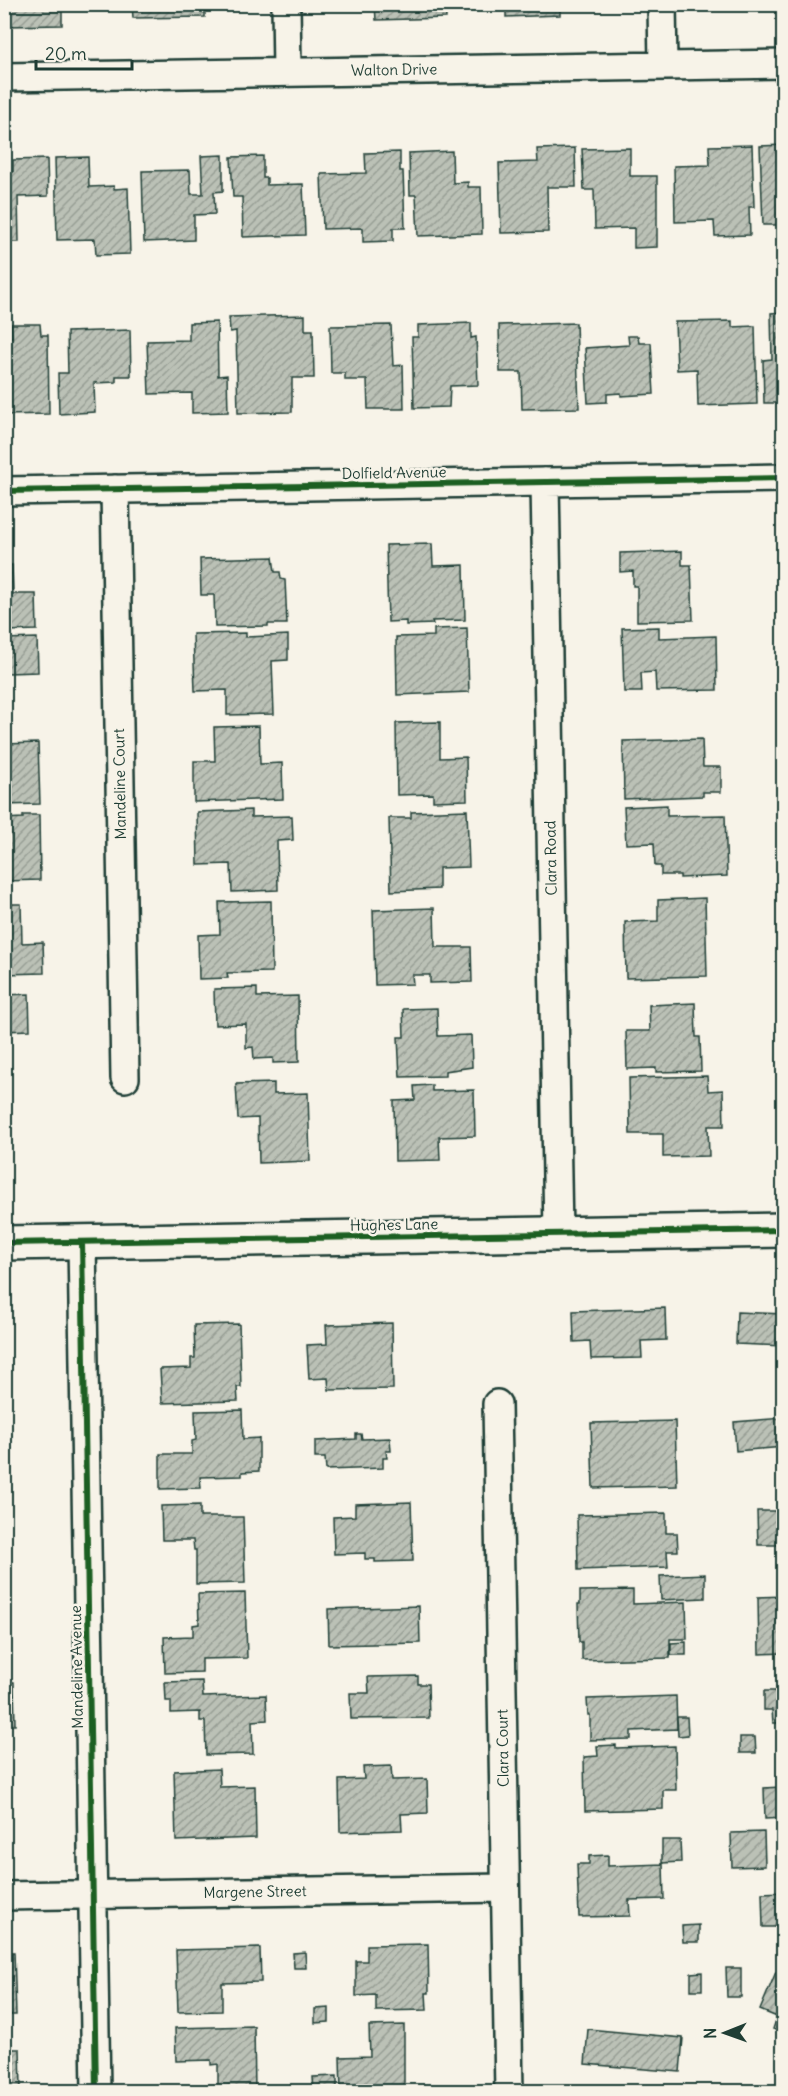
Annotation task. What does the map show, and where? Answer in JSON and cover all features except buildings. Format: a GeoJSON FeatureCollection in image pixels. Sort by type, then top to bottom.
{"type":"FeatureCollection","features":[{"type":"Feature","properties":{"kind":"street"},"geometry":{"type":"LineString","coordinates":[[286,4],[287,72]]}},
{"type":"Feature","properties":{"kind":"street"},"geometry":{"type":"LineString","coordinates":[[662,4],[663,66]]}},
{"type":"Feature","properties":{"kind":"street","name":"Walton Drive"},"geometry":{"type":"LineString","coordinates":[[4,77],[783,64]]}},
{"type":"Feature","properties":{"kind":"street","name":"Dolfield Avenue"},"geometry":{"type":"LineString","coordinates":[[4,491],[783,478]]}},
{"type":"Feature","properties":{"kind":"street","name":"Clara Road"},"geometry":{"type":"LineString","coordinates":[[545,482],[558,1234]]}},
{"type":"Feature","properties":{"kind":"street","name":"Mandeline Court"},"geometry":{"type":"LineString","coordinates":[[115,489],[125,1078]]}},
{"type":"Feature","properties":{"kind":"street","name":"Hughes Lane"},"geometry":{"type":"LineString","coordinates":[[4,1244],[783,1230]]}},
{"type":"Feature","properties":{"kind":"street","name":"Mandeline Avenue"},"geometry":{"type":"LineString","coordinates":[[82,1242],[96,2091]]}},
{"type":"Feature","properties":{"kind":"street","name":"Clara Court"},"geometry":{"type":"LineString","coordinates":[[497,1404],[509,2091]]}},
{"type":"Feature","properties":{"kind":"street","name":"Margene Street"},"geometry":{"type":"LineString","coordinates":[[4,1896],[506,1887]]}},
{"type":"Feature","properties":{"kind":"cycle path"},"geometry":{"type":"LineString","coordinates":[[4,491],[784,478]]}},
{"type":"Feature","properties":{"kind":"cycle path"},"geometry":{"type":"LineString","coordinates":[[4,1243],[784,1230]]}},
{"type":"Feature","properties":{"kind":"cycle path"},"geometry":{"type":"LineString","coordinates":[[82,1242],[96,2092]]}}]}
